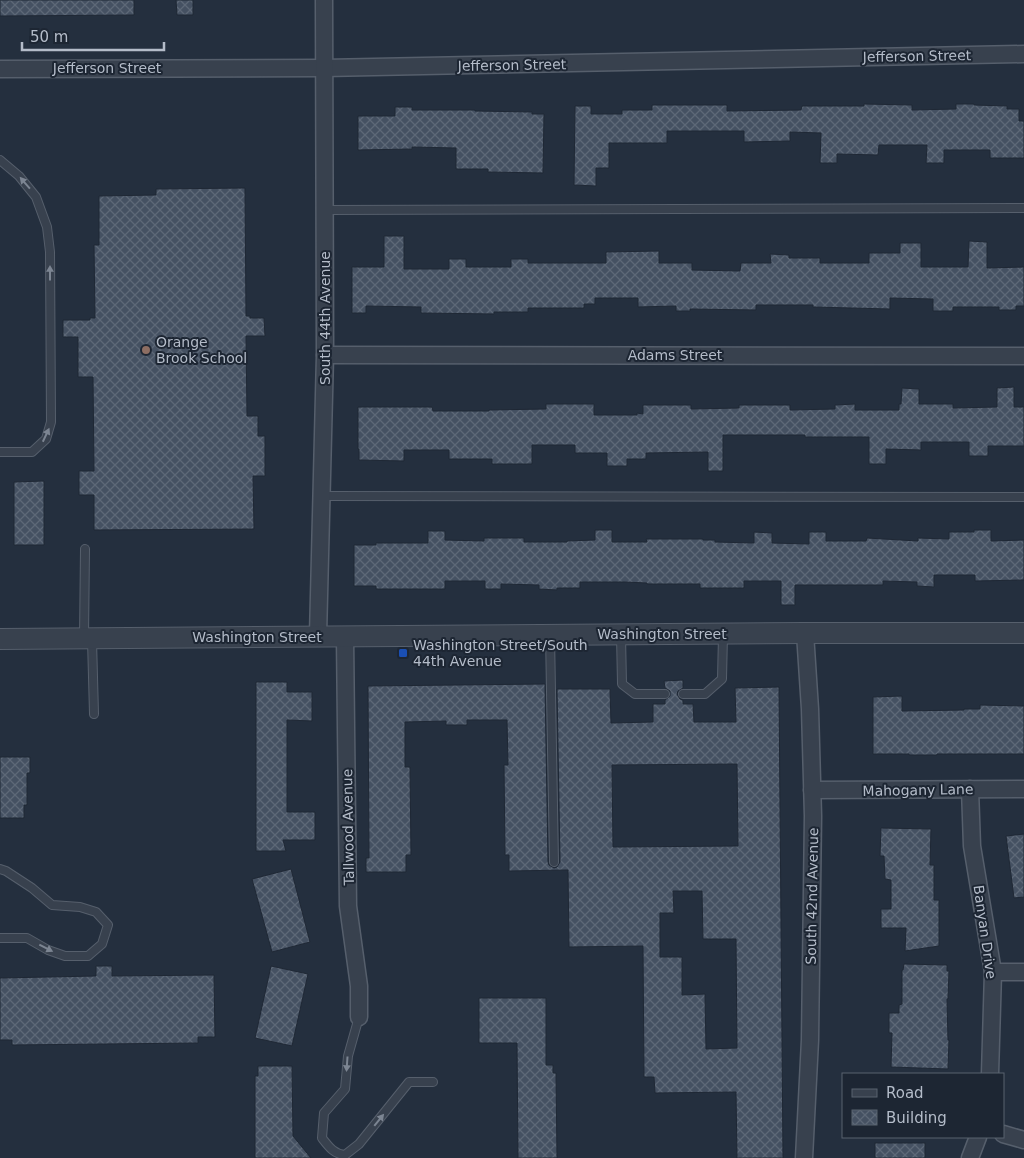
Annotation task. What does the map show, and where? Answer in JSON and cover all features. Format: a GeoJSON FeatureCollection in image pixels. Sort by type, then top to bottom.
{"type":"FeatureCollection","features":[{"type":"Feature","properties":{"kind":"street","name":"South 44th Avenue"},"geometry":{"type":"LineString","coordinates":[[318,636],[325,355],[324,0]]}},
{"type":"Feature","properties":{"kind":"street","name":"Jefferson Street"},"geometry":{"type":"LineString","coordinates":[[0,69],[324,68],[1024,54]]}},
{"type":"Feature","properties":{"kind":"street","name":"Adams Street"},"geometry":{"type":"LineString","coordinates":[[325,355],[1024,356]]}},
{"type":"Feature","properties":{"kind":"street","name":"South 42nd Avenue"},"geometry":{"type":"LineString","coordinates":[[804,1158],[810,1040],[813,816],[810,709],[805,633]]}},
{"type":"Feature","properties":{"kind":"street","name":"Washington Street"},"geometry":{"type":"LineString","coordinates":[[0,639],[1024,633]]}},
{"type":"Feature","properties":{"kind":"street","name":"Tallwood Avenue"},"geometry":{"type":"LineString","coordinates":[[345,636],[348,906],[359,986],[359,1017]]}},
{"type":"Feature","properties":{"kind":"street","name":"Banyan Drive"},"geometry":{"type":"LineString","coordinates":[[970,789],[972,846],[993,972],[990,1073]]}},
{"type":"Feature","properties":{"kind":"street","name":"Mahogany Lane"},"geometry":{"type":"LineString","coordinates":[[812,790],[1024,789]]}},
{"type":"Feature","properties":{"kind":"street"},"geometry":{"type":"LineString","coordinates":[[993,972],[1024,972]]}},
{"type":"Feature","properties":{"kind":"street"},"geometry":{"type":"LineString","coordinates":[[1004,1134],[1024,1140]]}},
{"type":"Feature","properties":{"kind":"street"},"geometry":{"type":"LineString","coordinates":[[970,1158],[978,1138]]}},
{"type":"Feature","properties":{"kind":"lane"},"geometry":{"type":"LineString","coordinates":[[0,160],[19,176],[36,197],[47,227],[50,252],[51,422],[46,439],[32,452],[0,452]]}},
{"type":"Feature","properties":{"kind":"lane"},"geometry":{"type":"LineString","coordinates":[[325,210],[1024,208]]}},
{"type":"Feature","properties":{"kind":"lane"},"geometry":{"type":"LineString","coordinates":[[322,496],[1024,497]]}},
{"type":"Feature","properties":{"kind":"lane"},"geometry":{"type":"LineString","coordinates":[[85,549],[88,638],[94,714]]}},
{"type":"Feature","properties":{"kind":"lane"},"geometry":{"type":"LineString","coordinates":[[683,694],[705,694],[722,679],[723,634]]}},
{"type":"Feature","properties":{"kind":"lane"},"geometry":{"type":"LineString","coordinates":[[550,635],[554,862]]}},
{"type":"Feature","properties":{"kind":"lane"},"geometry":{"type":"LineString","coordinates":[[621,635],[622,684],[634,694],[665,694]]}},
{"type":"Feature","properties":{"kind":"lane"},"geometry":{"type":"LineString","coordinates":[[0,938],[27,938],[48,950],[64,956],[88,956],[102,944],[108,925],[96,912],[52,905],[32,888],[2,871]]}},
{"type":"Feature","properties":{"kind":"lane"},"geometry":{"type":"LineString","coordinates":[[359,1017],[348,1056],[346,1089],[324,1113],[322,1138],[329,1148],[338,1154],[345,1155],[359,1144],[409,1082],[433,1082]]}},
{"type":"Feature","properties":{"kind":"building"},"geometry":{"type":"Polygon","coordinates":[[[0,0],[134,0],[134,15],[0,16],[0,0]]]}},
{"type":"Feature","properties":{"kind":"building"},"geometry":{"type":"Polygon","coordinates":[[[176,0],[193,0],[193,15],[177,15],[176,0]]]}},
{"type":"Feature","properties":{"kind":"building"},"geometry":{"type":"Polygon","coordinates":[[[864,104],[912,105],[912,110],[956,109],[956,104],[1007,106],[1007,109],[1019,109],[1019,121],[1024,121],[1024,158],[990,158],[990,150],[944,150],[944,163],[926,163],[927,145],[879,145],[878,155],[837,154],[837,163],[820,163],[821,133],[790,132],[790,141],[744,142],[744,131],[667,131],[667,143],[609,143],[609,168],[596,168],[596,186],[574,185],[575,106],[591,106],[591,114],[622,114],[622,110],[652,110],[652,105],[727,105],[727,111],[801,110],[802,106],[864,106],[864,104]]]}},
{"type":"Feature","properties":{"kind":"building"},"geometry":{"type":"Polygon","coordinates":[[[395,107],[412,107],[412,110],[475,110],[544,114],[543,173],[488,172],[488,169],[456,169],[456,148],[412,147],[412,149],[358,150],[358,116],[395,116],[395,107]]]}},
{"type":"Feature","properties":{"kind":"building"},"geometry":{"type":"Polygon","coordinates":[[[245,188],[246,316],[250,316],[250,318],[264,318],[265,336],[246,336],[247,416],[258,416],[258,436],[265,436],[265,476],[253,476],[254,529],[94,530],[94,495],[79,495],[79,471],[94,471],[93,377],[78,377],[78,337],[63,337],[63,320],[90,320],[90,318],[95,318],[94,245],[99,245],[99,196],[156,195],[156,189],[245,188]]]}},
{"type":"Feature","properties":{"kind":"building"},"geometry":{"type":"Polygon","coordinates":[[[384,236],[404,236],[404,269],[449,269],[449,259],[466,259],[466,267],[511,267],[511,259],[528,259],[528,263],[606,263],[606,252],[659,251],[659,263],[692,263],[692,270],[740,271],[741,263],[771,263],[770,254],[789,255],[789,258],[820,258],[820,263],[869,263],[869,253],[900,253],[900,243],[921,243],[921,267],[968,267],[969,241],[987,242],[987,268],[1024,267],[1024,306],[1016,306],[1016,310],[999,310],[999,307],[953,307],[953,311],[933,311],[933,299],[890,298],[890,309],[813,307],[813,305],[756,305],[756,310],[690,309],[690,311],[676,311],[676,306],[638,307],[638,298],[595,298],[595,304],[584,304],[584,308],[528,308],[528,312],[494,312],[494,314],[421,313],[421,307],[366,306],[366,313],[352,313],[352,267],[384,267],[384,236]]]}},
{"type":"Feature","properties":{"kind":"building"},"geometry":{"type":"Polygon","coordinates":[[[1014,387],[1014,407],[1024,407],[1024,446],[988,446],[988,456],[969,456],[969,442],[921,442],[921,450],[886,449],[886,464],[869,464],[869,437],[723,435],[723,471],[708,471],[708,452],[646,453],[646,459],[627,459],[627,466],[607,466],[607,453],[575,453],[575,445],[532,445],[532,464],[492,464],[492,459],[449,459],[449,450],[404,450],[404,461],[359,460],[358,407],[432,407],[433,411],[489,411],[546,409],[546,404],[594,404],[594,415],[643,414],[643,405],[691,405],[691,409],[739,408],[739,405],[790,405],[790,410],[835,409],[835,405],[855,404],[855,410],[899,410],[902,388],[919,389],[919,404],[953,404],[953,408],[997,407],[997,388],[1014,387]]]}},
{"type":"Feature","properties":{"kind":"building"},"geometry":{"type":"Polygon","coordinates":[[[44,481],[44,545],[14,545],[14,482],[44,481]]]}},
{"type":"Feature","properties":{"kind":"building"},"geometry":{"type":"Polygon","coordinates":[[[595,530],[612,530],[612,542],[647,542],[646,539],[703,539],[715,540],[715,542],[754,543],[754,532],[772,533],[772,543],[809,544],[809,532],[826,532],[826,541],[866,541],[867,538],[918,541],[918,538],[949,539],[949,532],[991,530],[991,541],[1024,540],[1024,580],[975,581],[975,575],[934,575],[934,587],[917,586],[917,582],[883,581],[883,585],[795,585],[795,605],[781,605],[781,581],[744,581],[744,588],[700,588],[700,584],[580,582],[580,588],[557,588],[557,590],[539,589],[539,585],[501,584],[501,589],[485,589],[485,581],[445,581],[445,589],[376,589],[376,586],[354,586],[354,545],[428,543],[428,531],[445,531],[445,540],[484,541],[484,538],[524,538],[524,542],[567,542],[595,540],[595,530]]]}},
{"type":"Feature","properties":{"kind":"building"},"geometry":{"type":"Polygon","coordinates":[[[683,680],[683,688],[677,694],[683,700],[683,704],[693,704],[694,722],[736,722],[735,688],[779,687],[783,1158],[737,1158],[736,1092],[655,1093],[654,1077],[644,1077],[643,946],[569,947],[568,870],[509,871],[509,855],[505,855],[504,765],[508,765],[507,720],[467,720],[467,725],[446,725],[446,721],[405,722],[405,767],[410,767],[411,855],[406,855],[406,872],[366,872],[366,858],[369,858],[368,686],[545,684],[548,862],[554,868],[560,862],[557,689],[610,689],[611,723],[653,722],[653,704],[665,704],[665,700],[670,696],[670,691],[665,688],[664,681],[683,680]],[[737,764],[612,765],[613,847],[738,846],[737,764]],[[673,891],[674,913],[660,913],[660,957],[682,957],[682,995],[705,994],[706,1049],[737,1048],[736,939],[703,939],[702,891],[673,891]]]}},
{"type":"Feature","properties":{"kind":"building"},"geometry":{"type":"Polygon","coordinates":[[[256,682],[287,682],[287,692],[312,692],[312,721],[287,720],[287,812],[315,812],[315,840],[283,840],[286,851],[256,851],[256,682]]]}},
{"type":"Feature","properties":{"kind":"building"},"geometry":{"type":"Polygon","coordinates":[[[902,696],[902,711],[980,709],[980,705],[1024,706],[1024,754],[873,754],[873,697],[902,696]]]}},
{"type":"Feature","properties":{"kind":"building"},"geometry":{"type":"Polygon","coordinates":[[[0,757],[30,757],[30,773],[27,773],[27,805],[24,805],[24,818],[0,818],[0,757]]]}},
{"type":"Feature","properties":{"kind":"building"},"geometry":{"type":"Polygon","coordinates":[[[881,828],[931,829],[930,865],[934,865],[934,900],[939,900],[939,946],[905,951],[906,928],[881,928],[881,909],[891,909],[891,880],[885,879],[884,856],[880,856],[881,828]]]}},
{"type":"Feature","properties":{"kind":"building"},"geometry":{"type":"Polygon","coordinates":[[[1024,834],[1024,897],[1014,898],[1006,836],[1024,834]]]}},
{"type":"Feature","properties":{"kind":"building"},"geometry":{"type":"Polygon","coordinates":[[[291,869],[310,942],[272,952],[252,879],[291,869]]]}},
{"type":"Feature","properties":{"kind":"building"},"geometry":{"type":"Polygon","coordinates":[[[904,964],[947,965],[947,971],[949,971],[947,999],[948,1069],[891,1067],[892,1033],[889,1033],[889,1013],[899,1013],[899,1005],[902,1004],[902,970],[904,964]]]}},
{"type":"Feature","properties":{"kind":"building"},"geometry":{"type":"Polygon","coordinates":[[[96,966],[112,966],[112,976],[214,975],[215,1037],[198,1037],[198,1043],[12,1045],[12,1040],[0,1040],[0,978],[96,976],[96,966]]]}},
{"type":"Feature","properties":{"kind":"building"},"geometry":{"type":"Polygon","coordinates":[[[271,966],[308,974],[292,1046],[255,1038],[271,966]]]}},
{"type":"Feature","properties":{"kind":"building"},"geometry":{"type":"Polygon","coordinates":[[[479,998],[546,998],[546,1065],[553,1065],[553,1073],[556,1073],[557,1158],[518,1158],[517,1043],[479,1043],[479,998]]]}},
{"type":"Feature","properties":{"kind":"building"},"geometry":{"type":"Polygon","coordinates":[[[258,1066],[292,1066],[293,1136],[311,1158],[255,1158],[255,1076],[258,1076],[258,1066]]]}},
{"type":"Feature","properties":{"kind":"building"},"geometry":{"type":"Polygon","coordinates":[[[875,1143],[925,1143],[925,1158],[875,1158],[875,1143]]]}},
{"type":"Feature","properties":{"kind":"place","name":"Orange Brook School"},"geometry":{"type":"Point","coordinates":[146,350]}},
{"type":"Feature","properties":{"kind":"place","name":"Washington Street/South 44th Avenue"},"geometry":{"type":"Point","coordinates":[403,653]}}]}
